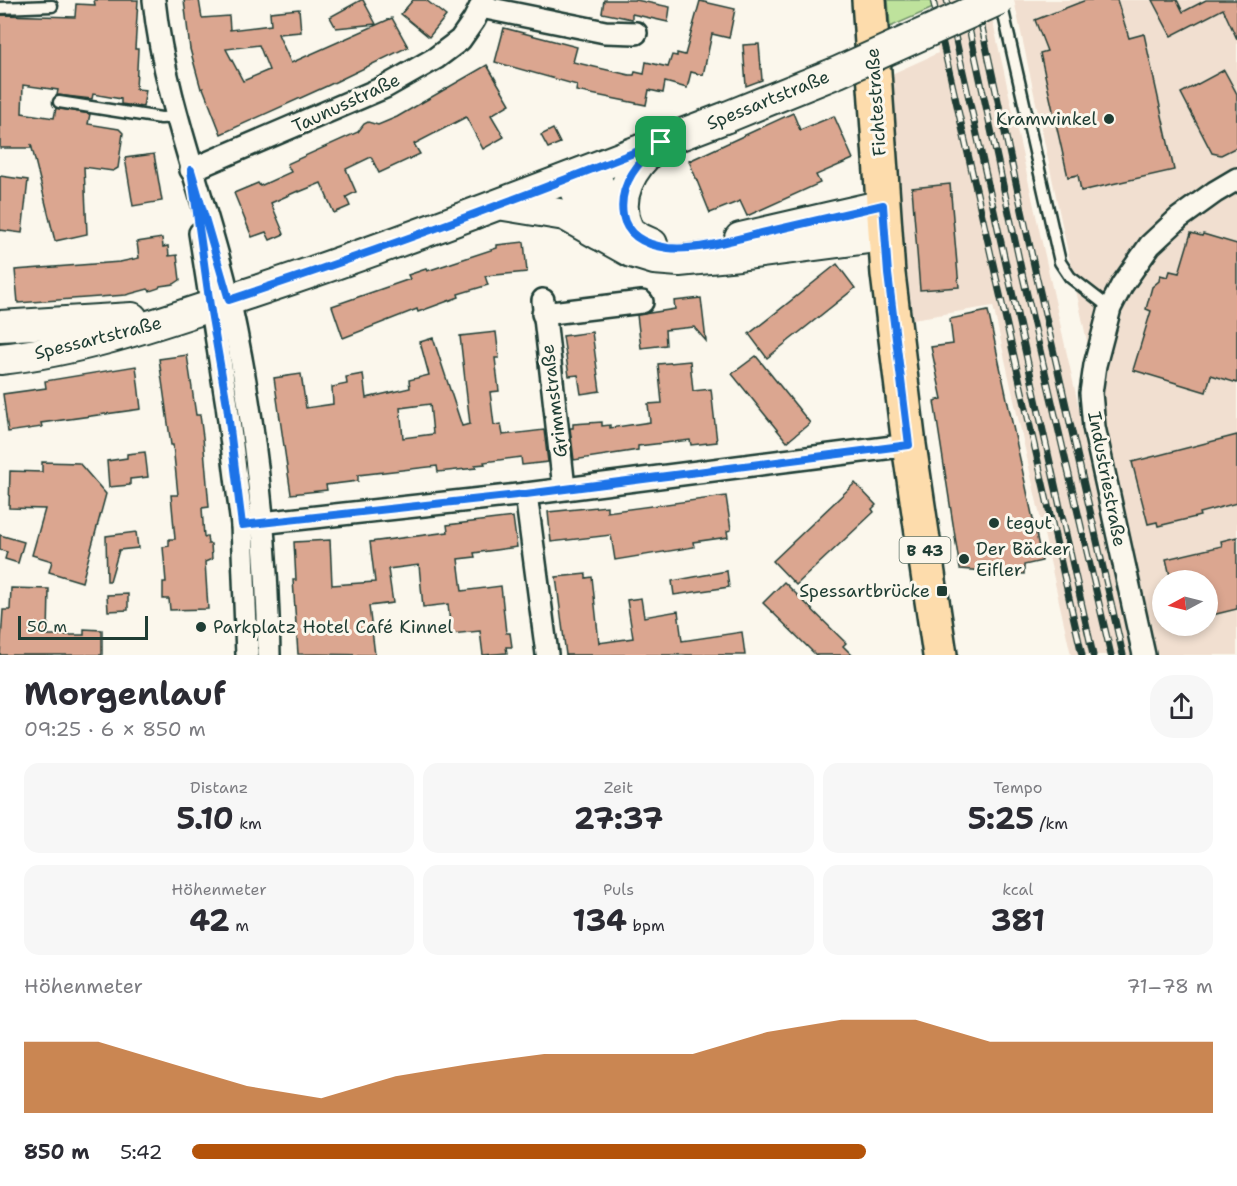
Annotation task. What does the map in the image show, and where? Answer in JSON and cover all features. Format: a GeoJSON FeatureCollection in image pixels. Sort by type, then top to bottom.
{"type":"FeatureCollection","features":[{"type":"Feature","properties":{"kind":"main road","name":"Fichtestraße"},"geometry":{"type":"LineString","coordinates":[[869,0],[884,221]]}},
{"type":"Feature","properties":{"kind":"main road","name":"Spessartstraße"},"geometry":{"type":"LineString","coordinates":[[0,359],[76,347],[211,306],[358,257],[727,117],[866,60],[1000,0]]}},
{"type":"Feature","properties":{"kind":"main road"},"geometry":{"type":"LineString","coordinates":[[618,236],[627,228],[622,210],[625,189],[630,176],[641,160],[661,142]]}},
{"type":"Feature","properties":{"kind":"main road"},"geometry":{"type":"LineString","coordinates":[[580,174],[612,210],[624,228],[618,236],[620,247],[654,259],[679,261],[761,253],[884,221]]}},
{"type":"Feature","properties":{"kind":"main road"},"geometry":{"type":"LineString","coordinates":[[501,204],[566,215],[618,236]]}},
{"type":"Feature","properties":{"kind":"main road","name":"B 43"},"geometry":{"type":"LineString","coordinates":[[884,221],[909,445],[940,655]]}},
{"type":"Feature","properties":{"kind":"main road","name":"Spessartstraße"},"geometry":{"type":"LineString","coordinates":[[0,326],[100,321],[211,306]]}},
{"type":"Feature","properties":{"kind":"street","name":"Taunusstraße"},"geometry":{"type":"LineString","coordinates":[[191,170],[339,108],[412,72],[449,49],[463,35],[483,4],[605,32],[636,33]]}},
{"type":"Feature","properties":{"kind":"street"},"geometry":{"type":"LineString","coordinates":[[155,6],[177,117],[191,170],[227,405],[253,523],[269,655]]}},
{"type":"Feature","properties":{"kind":"street","name":"Industriestraße"},"geometry":{"type":"LineString","coordinates":[[1143,655],[1094,427],[1091,393],[1095,365],[1110,308],[1122,285],[1150,245],[1196,204],[1237,179]]}},
{"type":"Feature","properties":{"kind":"street","name":"Grimmstraße"},"geometry":{"type":"LineString","coordinates":[[564,488],[543,307],[642,302]]}},
{"type":"Feature","properties":{"kind":"street"},"geometry":{"type":"LineString","coordinates":[[253,523],[526,494],[909,445]]}},
{"type":"Feature","properties":{"kind":"street"},"geometry":{"type":"LineString","coordinates":[[526,494],[547,654]]}},
{"type":"Feature","properties":{"kind":"street"},"geometry":{"type":"LineString","coordinates":[[247,655],[253,523]]}},
{"type":"Feature","properties":{"kind":"lane"},"geometry":{"type":"LineString","coordinates":[[1000,0],[1060,262],[1070,277],[1110,308]]}},
{"type":"Feature","properties":{"kind":"lane"},"geometry":{"type":"LineString","coordinates":[[0,8],[52,6]]}},
{"type":"Feature","properties":{"kind":"lane"},"geometry":{"type":"LineString","coordinates":[[59,102],[161,118],[177,117]]}},
{"type":"Feature","properties":{"kind":"shaded area"},"geometry":{"type":"Polygon","coordinates":[[[931,0],[988,0],[1134,655],[1071,655],[993,306],[907,320],[885,77],[938,53],[931,0]]]}},
{"type":"Feature","properties":{"kind":"shaded area"},"geometry":{"type":"Polygon","coordinates":[[[1014,0],[1237,0],[1237,655],[1154,655],[1014,0]]]}},
{"type":"Feature","properties":{"kind":"green space"},"geometry":{"type":"Polygon","coordinates":[[[888,0],[931,0],[933,8],[890,27],[888,0]]]}},
{"type":"Feature","properties":{"kind":"building"},"geometry":{"type":"Polygon","coordinates":[[[94,0],[138,0],[135,49],[138,49],[136,89],[146,90],[143,107],[121,104],[121,99],[93,94],[92,99],[57,95],[58,90],[23,85],[22,113],[54,118],[56,108],[90,114],[88,124],[119,129],[123,133],[118,168],[113,171],[84,167],[87,234],[55,241],[31,144],[31,148],[0,148],[0,15],[75,17],[76,4],[95,5],[94,0]]]}},
{"type":"Feature","properties":{"kind":"building"},"geometry":{"type":"Polygon","coordinates":[[[184,0],[199,0],[202,18],[229,16],[230,30],[271,25],[270,12],[299,9],[301,32],[278,34],[291,63],[392,18],[408,47],[221,134],[203,88],[201,89],[190,49],[184,0]],[[259,45],[226,49],[243,81],[269,70],[259,45]]]}},
{"type":"Feature","properties":{"kind":"building"},"geometry":{"type":"Polygon","coordinates":[[[361,0],[376,24],[336,28],[330,17],[361,0]]]}},
{"type":"Feature","properties":{"kind":"building"},"geometry":{"type":"Polygon","coordinates":[[[413,0],[426,0],[446,16],[429,37],[401,14],[413,0]]]}},
{"type":"Feature","properties":{"kind":"building"},"geometry":{"type":"Polygon","coordinates":[[[604,0],[636,0],[670,7],[668,22],[632,14],[632,19],[602,13],[604,0]]]}},
{"type":"Feature","properties":{"kind":"building","name":"Kramwinkel"},"geometry":{"type":"Polygon","coordinates":[[[1086,0],[1117,0],[1129,38],[1144,34],[1174,170],[1081,191],[1078,175],[1068,177],[1040,53],[1047,51],[1035,20],[1086,0]]]}},
{"type":"Feature","properties":{"kind":"building"},"geometry":{"type":"Polygon","coordinates":[[[1152,0],[1177,0],[1183,12],[1206,0],[1237,0],[1237,39],[1223,9],[1171,36],[1152,0]]]}},
{"type":"Feature","properties":{"kind":"building"},"geometry":{"type":"Polygon","coordinates":[[[700,1],[735,9],[729,38],[712,34],[703,75],[691,72],[687,88],[665,82],[663,93],[649,90],[646,105],[576,91],[577,85],[495,62],[504,28],[577,47],[573,62],[629,75],[634,75],[635,72],[644,74],[646,62],[668,67],[672,55],[677,56],[677,53],[685,55],[700,1]]]}},
{"type":"Feature","properties":{"kind":"building"},"geometry":{"type":"Polygon","coordinates":[[[759,44],[762,80],[746,86],[743,45],[759,44]]]}},
{"type":"Feature","properties":{"kind":"building"},"geometry":{"type":"Polygon","coordinates":[[[487,65],[510,104],[491,115],[504,137],[483,149],[466,117],[414,144],[420,154],[379,173],[371,157],[346,169],[356,192],[346,197],[350,206],[334,213],[321,183],[271,203],[284,234],[270,240],[266,232],[252,237],[234,193],[258,183],[260,186],[291,172],[287,164],[358,132],[368,122],[378,125],[397,117],[487,65]]]}},
{"type":"Feature","properties":{"kind":"building"},"geometry":{"type":"Polygon","coordinates":[[[1224,70],[1237,94],[1237,147],[1221,155],[1212,153],[1181,93],[1224,70]]]}},
{"type":"Feature","properties":{"kind":"building"},"geometry":{"type":"Polygon","coordinates":[[[793,113],[800,130],[834,116],[853,159],[816,175],[820,183],[747,216],[740,201],[710,213],[689,161],[793,113]]]}},
{"type":"Feature","properties":{"kind":"building"},"geometry":{"type":"Polygon","coordinates":[[[553,129],[560,143],[548,148],[541,135],[553,129]]]}},
{"type":"Feature","properties":{"kind":"building"},"geometry":{"type":"Polygon","coordinates":[[[154,154],[162,201],[133,206],[125,158],[154,154]]]}},
{"type":"Feature","properties":{"kind":"building"},"geometry":{"type":"Polygon","coordinates":[[[0,176],[28,180],[22,233],[0,230],[0,176]]]}},
{"type":"Feature","properties":{"kind":"building"},"geometry":{"type":"Polygon","coordinates":[[[950,184],[959,287],[920,290],[912,188],[950,184]]]}},
{"type":"Feature","properties":{"kind":"building"},"geometry":{"type":"Polygon","coordinates":[[[1191,233],[1202,236],[1203,234],[1237,244],[1237,383],[1211,375],[1206,392],[1133,370],[1151,311],[1146,309],[1152,287],[1159,281],[1160,275],[1168,277],[1170,271],[1179,273],[1191,233]]]}},
{"type":"Feature","properties":{"kind":"building"},"geometry":{"type":"Polygon","coordinates":[[[162,238],[163,247],[168,246],[169,256],[177,255],[180,280],[174,284],[126,295],[18,303],[15,270],[120,262],[139,258],[137,242],[162,238]]]}},
{"type":"Feature","properties":{"kind":"building"},"geometry":{"type":"Polygon","coordinates":[[[524,242],[527,272],[485,276],[488,285],[458,294],[459,297],[418,312],[417,309],[343,338],[332,306],[410,279],[408,275],[497,248],[497,245],[524,242]]]}},
{"type":"Feature","properties":{"kind":"building"},"geometry":{"type":"Polygon","coordinates":[[[837,264],[855,288],[767,358],[749,334],[837,264]]]}},
{"type":"Feature","properties":{"kind":"building"},"geometry":{"type":"Polygon","coordinates":[[[701,298],[706,341],[694,327],[665,330],[666,345],[641,348],[637,315],[675,309],[674,301],[701,298]]]}},
{"type":"Feature","properties":{"kind":"building"},"geometry":{"type":"Polygon","coordinates":[[[988,311],[1042,561],[1024,565],[1024,574],[960,569],[934,401],[942,399],[931,347],[953,344],[950,319],[988,311]]]}},
{"type":"Feature","properties":{"kind":"building"},"geometry":{"type":"Polygon","coordinates":[[[496,332],[499,358],[495,358],[499,391],[490,392],[494,425],[501,424],[503,435],[544,430],[548,462],[522,465],[521,457],[484,462],[485,464],[475,465],[476,468],[438,472],[437,466],[358,475],[358,481],[326,485],[327,490],[291,494],[274,378],[301,374],[306,408],[333,404],[332,387],[347,384],[346,377],[363,374],[366,398],[410,388],[409,380],[429,375],[420,342],[433,338],[462,426],[470,424],[460,336],[496,332]],[[430,404],[400,408],[403,438],[433,434],[430,404]]]}},
{"type":"Feature","properties":{"kind":"building"},"geometry":{"type":"Polygon","coordinates":[[[592,332],[600,391],[581,394],[578,375],[569,376],[563,336],[592,332]]]}},
{"type":"Feature","properties":{"kind":"building"},"geometry":{"type":"Polygon","coordinates":[[[187,355],[196,415],[200,415],[203,437],[209,507],[202,508],[204,537],[207,536],[208,544],[211,544],[212,559],[205,562],[208,609],[170,610],[169,599],[163,599],[163,582],[166,582],[163,547],[169,546],[169,539],[175,539],[171,495],[178,495],[173,445],[171,445],[159,359],[187,355]]]}},
{"type":"Feature","properties":{"kind":"building"},"geometry":{"type":"Polygon","coordinates":[[[756,356],[810,423],[787,442],[732,374],[756,356]]]}},
{"type":"Feature","properties":{"kind":"building"},"geometry":{"type":"Polygon","coordinates":[[[690,361],[693,391],[711,389],[717,442],[691,445],[690,440],[638,446],[638,450],[574,460],[570,428],[573,428],[573,424],[602,422],[602,426],[610,425],[610,428],[650,422],[648,404],[662,403],[658,364],[690,361]]]}},
{"type":"Feature","properties":{"kind":"building"},"geometry":{"type":"Polygon","coordinates":[[[136,366],[141,409],[41,423],[42,427],[8,432],[3,394],[46,388],[45,381],[136,366]]]}},
{"type":"Feature","properties":{"kind":"building"},"geometry":{"type":"Polygon","coordinates":[[[1237,435],[1237,503],[1199,513],[1200,516],[1158,526],[1157,522],[1148,524],[1132,462],[1237,435]]]}},
{"type":"Feature","properties":{"kind":"building"},"geometry":{"type":"Polygon","coordinates":[[[145,452],[148,477],[130,479],[130,485],[109,487],[107,461],[127,458],[127,454],[145,452]]]}},
{"type":"Feature","properties":{"kind":"building"},"geometry":{"type":"Polygon","coordinates":[[[42,462],[79,463],[106,494],[82,582],[49,572],[52,561],[32,555],[45,509],[9,508],[10,471],[42,472],[42,462]]]}},
{"type":"Feature","properties":{"kind":"building"},"geometry":{"type":"Polygon","coordinates":[[[855,483],[876,505],[872,509],[874,512],[796,585],[773,561],[855,483]]]}},
{"type":"Feature","properties":{"kind":"building"},"geometry":{"type":"Polygon","coordinates":[[[726,496],[731,530],[727,531],[728,537],[693,542],[694,547],[615,560],[611,535],[551,542],[548,512],[607,506],[607,512],[726,496]]]}},
{"type":"Feature","properties":{"kind":"building"},"geometry":{"type":"Polygon","coordinates":[[[513,517],[517,547],[474,553],[475,557],[458,559],[462,591],[501,586],[506,633],[510,633],[512,647],[506,647],[507,653],[483,655],[480,631],[451,634],[448,604],[423,607],[419,565],[388,569],[393,603],[369,606],[375,655],[298,654],[293,580],[296,580],[294,542],[330,540],[332,585],[375,582],[370,542],[448,532],[447,525],[513,517]]]}},
{"type":"Feature","properties":{"kind":"building"},"geometry":{"type":"Polygon","coordinates":[[[136,532],[138,548],[119,550],[110,581],[107,581],[106,536],[136,532]]]}},
{"type":"Feature","properties":{"kind":"building"},"geometry":{"type":"Polygon","coordinates":[[[0,535],[24,542],[18,563],[5,559],[7,552],[0,550],[0,535]]]}},
{"type":"Feature","properties":{"kind":"building"},"geometry":{"type":"Polygon","coordinates":[[[1237,537],[1237,609],[1218,614],[1218,570],[1169,570],[1166,559],[1222,546],[1221,541],[1237,537]]]}},
{"type":"Feature","properties":{"kind":"building"},"geometry":{"type":"Polygon","coordinates":[[[727,571],[729,587],[674,595],[672,581],[727,571]]]}},
{"type":"Feature","properties":{"kind":"building"},"geometry":{"type":"Polygon","coordinates":[[[586,574],[586,578],[592,577],[599,643],[633,638],[627,600],[641,598],[644,617],[678,611],[682,641],[742,632],[745,655],[566,655],[556,577],[586,574]]]}},
{"type":"Feature","properties":{"kind":"building"},"geometry":{"type":"Polygon","coordinates":[[[784,582],[846,643],[843,646],[852,655],[816,655],[763,603],[784,582]]]}},
{"type":"Feature","properties":{"kind":"building"},"geometry":{"type":"Polygon","coordinates":[[[11,588],[49,589],[48,635],[84,635],[84,629],[102,630],[102,655],[0,655],[3,610],[10,610],[11,588]]]}},
{"type":"Feature","properties":{"kind":"building"},"geometry":{"type":"Polygon","coordinates":[[[128,594],[128,610],[108,611],[107,595],[128,594]]]}},
{"type":"Feature","properties":{"kind":"railway"},"geometry":{"type":"LineString","coordinates":[[933,0],[1082,655]]}},
{"type":"Feature","properties":{"kind":"railway"},"geometry":{"type":"LineString","coordinates":[[947,0],[1093,655]]}},
{"type":"Feature","properties":{"kind":"railway"},"geometry":{"type":"LineString","coordinates":[[963,0],[1022,273],[1111,655]]}},
{"type":"Feature","properties":{"kind":"railway"},"geometry":{"type":"LineString","coordinates":[[976,0],[1123,655]]}},
{"type":"Feature","properties":{"kind":"place","name":"Kramwinkel"},"geometry":{"type":"Point","coordinates":[1109,119]}},
{"type":"Feature","properties":{"kind":"place","name":"tegut"},"geometry":{"type":"Point","coordinates":[994,523]}},
{"type":"Feature","properties":{"kind":"place","name":"Der Bäcker Eifler"},"geometry":{"type":"Point","coordinates":[964,559]}},
{"type":"Feature","properties":{"kind":"place","name":"Spessartbrücke"},"geometry":{"type":"Point","coordinates":[942,591]}},
{"type":"Feature","properties":{"kind":"place","name":"Parkplatz Hotel Café Kinnel"},"geometry":{"type":"Point","coordinates":[201,627]}},
{"type":"Feature","properties":{"kind":"route"},"geometry":{"type":"LineString","coordinates":[[661,142],[641,160],[630,176],[625,189],[622,210],[627,228],[632,235],[656,245],[669,248],[690,247],[731,240],[883,205],[888,274],[909,445],[526,494],[242,525],[227,405],[210,306],[191,170],[229,300],[358,257],[490,209],[661,142]]}}]}
